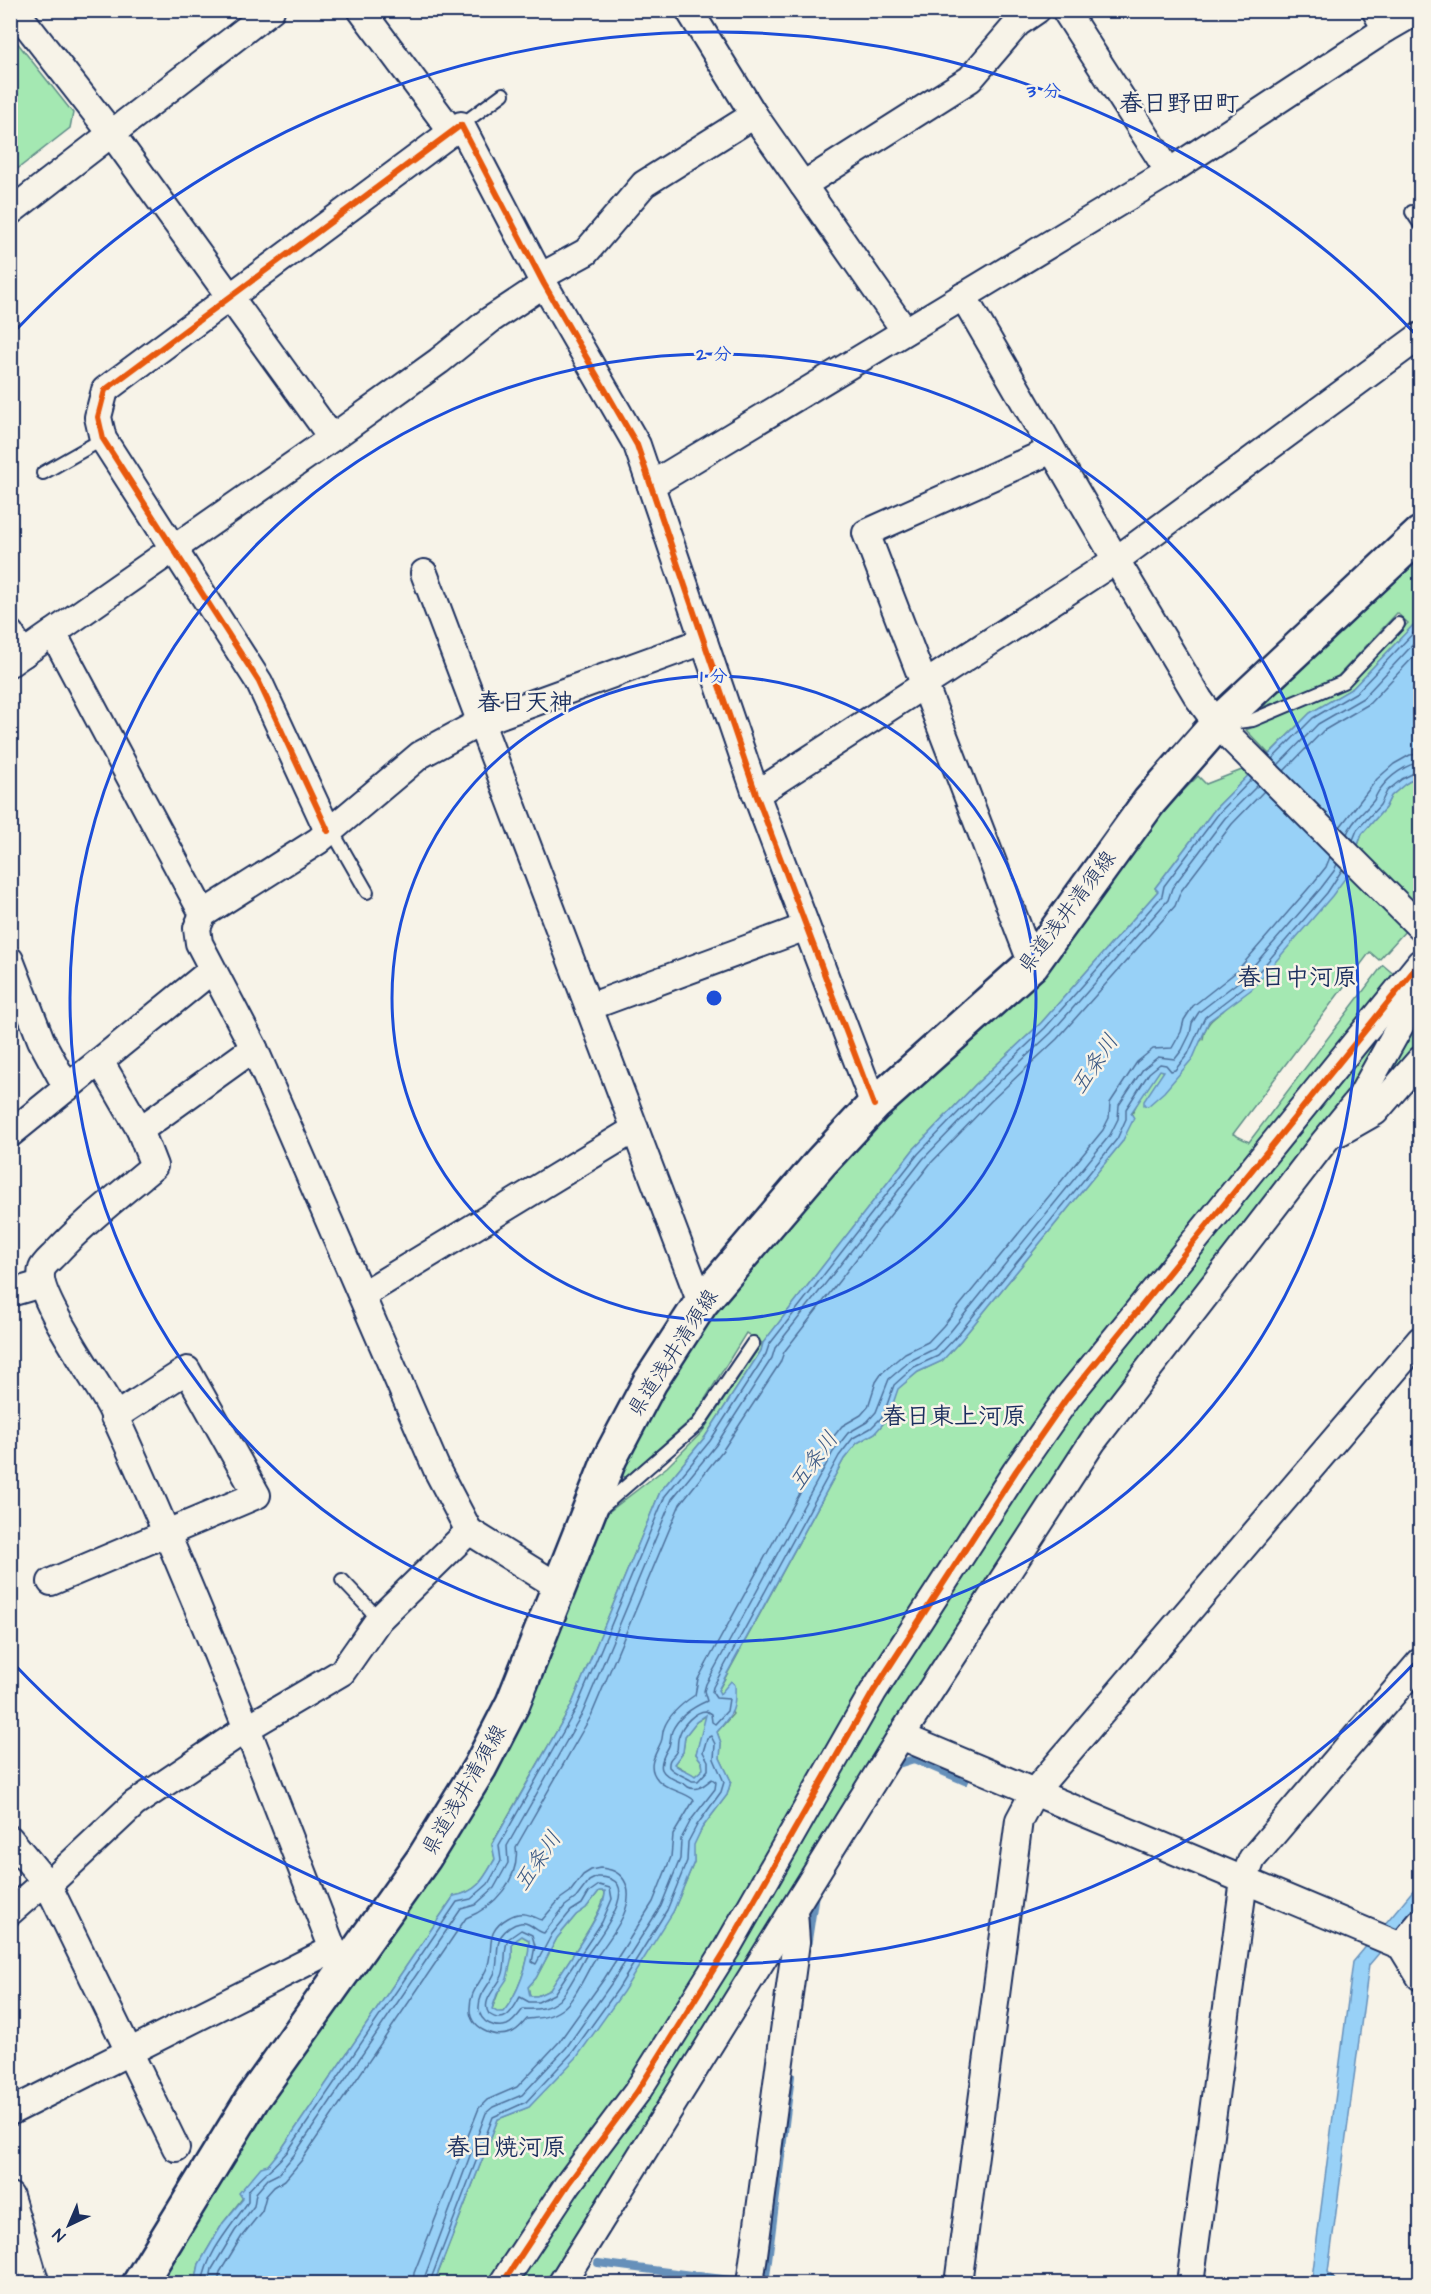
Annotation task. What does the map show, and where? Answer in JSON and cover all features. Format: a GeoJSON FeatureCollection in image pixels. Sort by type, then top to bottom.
{"type":"FeatureCollection","features":[{"type":"Feature","properties":{"kind":"main road","name":"県道浅井清須線"},"geometry":{"type":"LineString","coordinates":[[139,2283],[338,1961],[424,1858],[480,1767],[513,1703],[610,1458],[650,1382],[701,1303],[821,1162],[874,1105],[1032,964],[1149,802],[1225,732],[1420,534]]}},
{"type":"Feature","properties":{"kind":"street"},"geometry":{"type":"LineString","coordinates":[[15,10],[112,134],[332,438]]}},
{"type":"Feature","properties":{"kind":"street"},"geometry":{"type":"LineString","coordinates":[[10,212],[271,10]]}},
{"type":"Feature","properties":{"kind":"street"},"geometry":{"type":"LineString","coordinates":[[361,10],[457,128],[637,445],[756,795],[874,1105]]}},
{"type":"Feature","properties":{"kind":"street"},"geometry":{"type":"LineString","coordinates":[[689,10],[754,115],[905,331]]}},
{"type":"Feature","properties":{"kind":"street"},"geometry":{"type":"LineString","coordinates":[[803,185],[970,79],[1018,24],[1037,10]]}},
{"type":"Feature","properties":{"kind":"street"},"geometry":{"type":"LineString","coordinates":[[1065,10],[1169,172]]}},
{"type":"Feature","properties":{"kind":"street"},"geometry":{"type":"LineString","coordinates":[[651,485],[1169,172],[1380,20],[1419,10]]}},
{"type":"Feature","properties":{"kind":"street"},"geometry":{"type":"LineString","coordinates":[[15,650],[53,633],[439,361],[542,281],[586,252],[644,184],[754,115]]}},
{"type":"Feature","properties":{"kind":"street"},"geometry":{"type":"LineString","coordinates":[[330,830],[259,682],[103,440],[98,417],[105,390],[457,128]]}},
{"type":"Feature","properties":{"kind":"street"},"geometry":{"type":"LineString","coordinates":[[963,296],[1199,699],[1225,732],[1420,927]]}},
{"type":"Feature","properties":{"kind":"street"},"geometry":{"type":"LineString","coordinates":[[756,795],[1116,560],[1420,336]]}},
{"type":"Feature","properties":{"kind":"street"},"geometry":{"type":"LineString","coordinates":[[1032,964],[866,533],[1053,450]]}},
{"type":"Feature","properties":{"kind":"street"},"geometry":{"type":"LineString","coordinates":[[424,573],[701,1303]]}},
{"type":"Feature","properties":{"kind":"street"},"geometry":{"type":"LineString","coordinates":[[53,633],[203,914]]}},
{"type":"Feature","properties":{"kind":"street"},"geometry":{"type":"LineString","coordinates":[[559,1587],[469,1531],[438,1472],[254,1048],[199,943],[197,928],[203,914],[318,840],[420,755],[481,722],[704,641]]}},
{"type":"Feature","properties":{"kind":"street"},"geometry":{"type":"LineString","coordinates":[[589,1007],[806,927]]}},
{"type":"Feature","properties":{"kind":"street"},"geometry":{"type":"LineString","coordinates":[[10,960],[40,1040],[67,1088]]}},
{"type":"Feature","properties":{"kind":"street"},"geometry":{"type":"LineString","coordinates":[[502,2283],[568,2184],[637,2092],[727,1948],[873,1692],[1035,1444],[1067,1398],[1420,963]]}},
{"type":"Feature","properties":{"kind":"street"},"geometry":{"type":"LineString","coordinates":[[10,1134],[212,970]]}},
{"type":"Feature","properties":{"kind":"street"},"geometry":{"type":"LineString","coordinates":[[561,2283],[901,1736],[1093,1441],[1360,1098],[1420,990]]}},
{"type":"Feature","properties":{"kind":"street"},"geometry":{"type":"LineString","coordinates":[[140,1130],[254,1048]]}},
{"type":"Feature","properties":{"kind":"street"},"geometry":{"type":"LineString","coordinates":[[1324,1142],[1375,1112],[1420,1060]]}},
{"type":"Feature","properties":{"kind":"street"},"geometry":{"type":"LineString","coordinates":[[10,2112],[130,2052],[338,1961],[247,1728],[166,1534],[114,1417],[41,1284],[42,1268],[74,1233],[154,1166],[140,1130],[100,1061]]}},
{"type":"Feature","properties":{"kind":"street"},"geometry":{"type":"LineString","coordinates":[[362,1295],[635,1129]]}},
{"type":"Feature","properties":{"kind":"street"},"geometry":{"type":"LineString","coordinates":[[10,1293],[41,1284]]}},
{"type":"Feature","properties":{"kind":"street"},"geometry":{"type":"LineString","coordinates":[[958,2283],[1019,1820],[1034,1792],[1420,1340]]}},
{"type":"Feature","properties":{"kind":"street"},"geometry":{"type":"LineString","coordinates":[[51,1582],[257,1495],[187,1370],[114,1417]]}},
{"type":"Feature","properties":{"kind":"street"},"geometry":{"type":"LineString","coordinates":[[10,1912],[34,1891],[48,1885],[134,1804],[247,1728],[342,1672],[379,1619],[469,1531]]}},
{"type":"Feature","properties":{"kind":"street"},"geometry":{"type":"LineString","coordinates":[[1190,2283],[1244,1880],[1252,1859],[1420,1662]]}},
{"type":"Feature","properties":{"kind":"street"},"geometry":{"type":"LineString","coordinates":[[901,1736],[1396,1944],[1420,1977]]}},
{"type":"Feature","properties":{"kind":"street"},"geometry":{"type":"LineString","coordinates":[[10,1839],[48,1885],[176,2148]]}},
{"type":"Feature","properties":{"kind":"street"},"geometry":{"type":"LineString","coordinates":[[750,2283],[796,1942],[794,1911]]}},
{"type":"Feature","properties":{"kind":"street"},"geometry":{"type":"LineString","coordinates":[[1396,1944],[1420,1923]]}},
{"type":"Feature","properties":{"kind":"street"},"geometry":{"type":"LineString","coordinates":[[10,2196],[36,2283]]}},
{"type":"Feature","properties":{"kind":"lane"},"geometry":{"type":"LineString","coordinates":[[457,128],[503,94]]}},
{"type":"Feature","properties":{"kind":"lane"},"geometry":{"type":"LineString","coordinates":[[1412,212],[1420,224]]}},
{"type":"Feature","properties":{"kind":"lane"},"geometry":{"type":"LineString","coordinates":[[43,473],[103,440]]}},
{"type":"Feature","properties":{"kind":"lane"},"geometry":{"type":"LineString","coordinates":[[1225,732],[1343,682],[1398,624]]}},
{"type":"Feature","properties":{"kind":"lane"},"geometry":{"type":"LineString","coordinates":[[330,830],[367,892]]}},
{"type":"Feature","properties":{"kind":"lane"},"geometry":{"type":"LineString","coordinates":[[585,1522],[698,1424],[753,1343]]}},
{"type":"Feature","properties":{"kind":"lane"},"geometry":{"type":"LineString","coordinates":[[342,1580],[379,1619]]}},
{"type":"Feature","properties":{"kind":"green space"},"geometry":{"type":"Polygon","coordinates":[[[16,41],[73,113],[70,128],[11,174],[10,45],[16,41]]]}},
{"type":"Feature","properties":{"kind":"green space"},"geometry":{"type":"Polygon","coordinates":[[[1420,556],[1420,618],[1353,688],[1310,713],[1269,754],[1246,730],[1348,684],[1408,623],[1397,613],[1338,676],[1304,693],[1262,707],[1274,687],[1420,556]]]}},
{"type":"Feature","properties":{"kind":"green space"},"geometry":{"type":"Polygon","coordinates":[[[1242,770],[1248,776],[1215,809],[1155,888],[1158,891],[1041,1023],[975,1085],[913,1150],[763,1343],[761,1351],[705,1437],[660,1492],[571,1706],[492,1844],[495,1859],[487,1872],[475,1888],[454,1896],[283,2147],[223,2223],[199,2264],[195,2283],[179,2283],[163,2275],[223,2169],[470,1816],[527,1706],[606,1514],[667,1467],[702,1432],[762,1343],[746,1333],[694,1417],[626,1477],[620,1476],[620,1471],[655,1397],[716,1308],[877,1122],[978,1037],[1037,980],[1070,940],[1158,816],[1198,776],[1206,784],[1242,770]]]}},
{"type":"Feature","properties":{"kind":"green space"},"geometry":{"type":"Polygon","coordinates":[[[1420,775],[1420,909],[1357,848],[1362,834],[1385,808],[1391,796],[1420,775]]]}},
{"type":"Feature","properties":{"kind":"green space"},"geometry":{"type":"Polygon","coordinates":[[[1348,871],[1407,929],[1379,960],[1370,952],[1233,1134],[1249,1142],[1383,965],[1396,976],[1053,1404],[629,2088],[489,2283],[434,2284],[498,2119],[529,2107],[673,1912],[694,1862],[693,1845],[702,1828],[727,1795],[731,1781],[720,1758],[721,1743],[717,1732],[733,1714],[718,1691],[844,1459],[857,1443],[875,1433],[888,1418],[897,1389],[918,1372],[942,1361],[961,1340],[1122,1142],[1137,1103],[1153,1078],[1160,1070],[1164,1071],[1164,1074],[1203,1039],[1205,1029],[1210,1022],[1223,1011],[1348,871]]]}},
{"type":"Feature","properties":{"kind":"green space"},"geometry":{"type":"Polygon","coordinates":[[[1413,986],[1352,1092],[1097,1420],[551,2283],[513,2284],[885,1689],[1085,1390],[1413,986]]]}},
{"type":"Feature","properties":{"kind":"green space"},"geometry":{"type":"Polygon","coordinates":[[[1420,998],[1420,1041],[1377,1089],[1420,998]]]}},
{"type":"Feature","properties":{"kind":"green space"},"geometry":{"type":"Polygon","coordinates":[[[707,1715],[696,1754],[702,1762],[703,1769],[695,1776],[674,1764],[683,1752],[685,1736],[696,1722],[707,1715]]]}},
{"type":"Feature","properties":{"kind":"green space"},"geometry":{"type":"Polygon","coordinates":[[[599,1891],[605,1891],[599,1911],[550,1990],[537,1996],[530,1996],[528,1987],[536,1978],[557,1938],[599,1891]]]}},
{"type":"Feature","properties":{"kind":"green space"},"geometry":{"type":"Polygon","coordinates":[[[522,1936],[529,1940],[525,1968],[518,1988],[508,2005],[503,2012],[497,2013],[492,2009],[512,1957],[512,1943],[522,1936]]]}},
{"type":"Feature","properties":{"kind":"water","name":"五条川"},"geometry":{"type":"Polygon","coordinates":[[[1420,618],[1420,775],[1391,796],[1385,808],[1362,834],[1346,877],[1332,896],[1252,989],[1209,1021],[1193,1058],[1164,1092],[1148,1106],[1144,1105],[1144,1101],[1164,1071],[1160,1070],[1131,1113],[1134,1118],[1122,1142],[961,1340],[942,1361],[918,1372],[898,1389],[888,1418],[875,1433],[857,1443],[844,1459],[718,1690],[720,1694],[731,1681],[735,1685],[732,1711],[717,1732],[721,1743],[720,1758],[731,1781],[727,1795],[702,1828],[694,1845],[694,1862],[673,1912],[623,1992],[577,2057],[529,2107],[498,2119],[434,2283],[195,2284],[199,2264],[223,2223],[243,2199],[239,2193],[261,2167],[268,2165],[283,2147],[454,1896],[475,1888],[495,1859],[492,1845],[571,1706],[660,1492],[705,1437],[761,1351],[763,1343],[913,1150],[975,1085],[1041,1023],[1158,891],[1155,888],[1215,809],[1310,713],[1353,688],[1420,618]],[[706,1715],[696,1722],[685,1736],[683,1752],[674,1764],[695,1776],[703,1769],[702,1762],[696,1754],[706,1715]],[[599,1891],[586,1908],[576,1915],[557,1938],[536,1978],[528,1987],[530,1996],[537,1996],[550,1990],[592,1925],[604,1899],[605,1891],[599,1891]],[[522,1936],[512,1943],[512,1957],[507,1979],[497,1994],[492,2009],[497,2012],[503,2012],[513,1997],[522,1978],[529,1949],[529,1940],[522,1936]]]}},
{"type":"Feature","properties":{"kind":"water"},"geometry":{"type":"Polygon","coordinates":[[[1420,1882],[1420,1905],[1369,1965],[1328,2272],[1338,2283],[1317,2283],[1312,2278],[1353,1962],[1420,1882]]]}},
{"type":"Feature","properties":{"kind":"water"},"geometry":{"type":"Polygon","coordinates":[[[10,2233],[26,2283],[11,2283],[10,2233]]]}},
{"type":"Feature","properties":{"kind":"waterway"},"geometry":{"type":"LineString","coordinates":[[893,1769],[895,1765],[914,1759],[965,1781]]}},
{"type":"Feature","properties":{"kind":"waterway"},"geometry":{"type":"LineString","coordinates":[[807,1947],[815,1894]]}},
{"type":"Feature","properties":{"kind":"waterway"},"geometry":{"type":"LineString","coordinates":[[765,2284],[791,2076]]}},
{"type":"Feature","properties":{"kind":"waterway"},"geometry":{"type":"LineString","coordinates":[[598,2263],[738,2281]]}},
{"type":"Feature","properties":{"kind":"cycle path"},"geometry":{"type":"LineString","coordinates":[[328,831],[259,682],[103,439],[98,417],[105,390],[461,125],[544,284],[637,445],[756,794],[874,1105]]}},
{"type":"Feature","properties":{"kind":"cycle path"},"geometry":{"type":"LineString","coordinates":[[502,2284],[568,2184],[637,2092],[727,1948],[873,1692],[1016,1471],[1067,1398],[1420,963]]}},
{"type":"Feature","properties":{"kind":"district","name":"春日野田町"},"geometry":{"type":"Point","coordinates":[1179,104]}},
{"type":"Feature","properties":{"kind":"district","name":"春日天神"},"geometry":{"type":"Point","coordinates":[525,703]}},
{"type":"Feature","properties":{"kind":"district","name":"春日中河原"},"geometry":{"type":"Point","coordinates":[1297,978]}},
{"type":"Feature","properties":{"kind":"district","name":"春日東上河原"},"geometry":{"type":"Point","coordinates":[954,1417]}},
{"type":"Feature","properties":{"kind":"district","name":"春日焼河原"},"geometry":{"type":"Point","coordinates":[506,2148]}}]}
